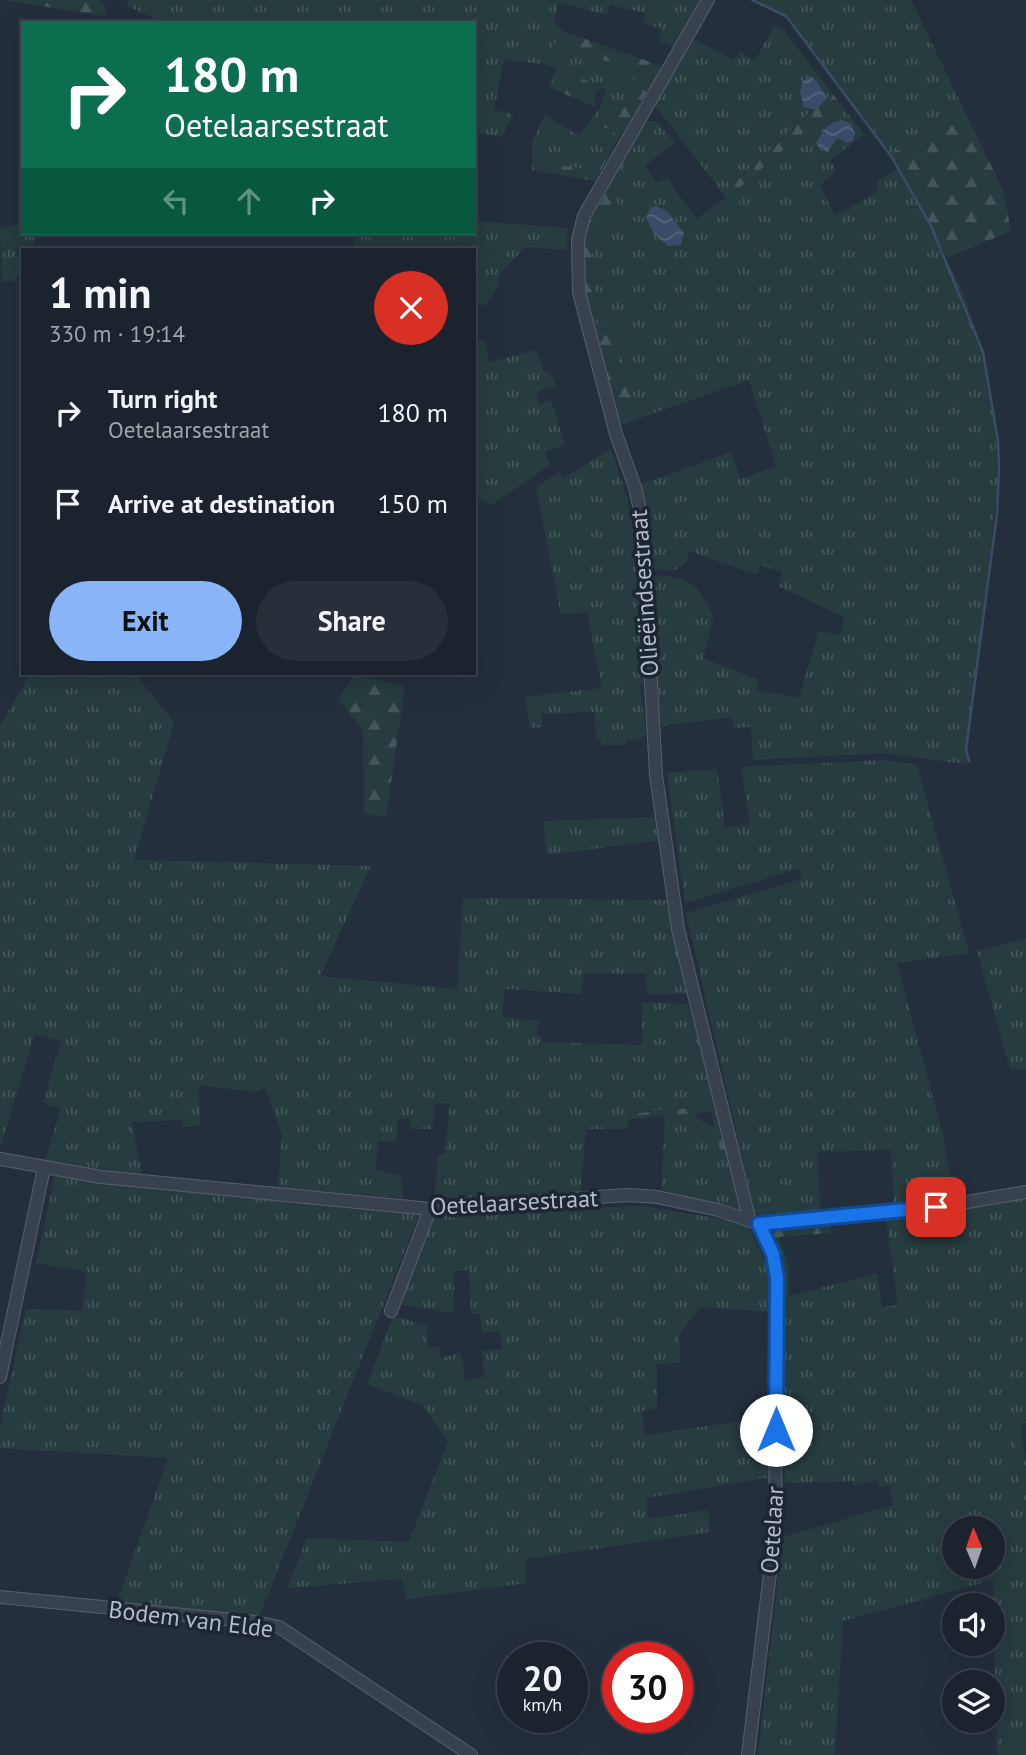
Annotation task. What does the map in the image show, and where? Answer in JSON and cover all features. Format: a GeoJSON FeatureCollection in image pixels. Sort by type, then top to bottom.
{"type":"FeatureCollection","features":[{"type":"Feature","properties":{"kind":"street","name":"Olieëindsestraat"},"geometry":{"type":"LineString","coordinates":[[708,0],[584,216],[578,240],[578,265],[584,318],[642,519],[656,775],[678,929],[754,1221]]}},
{"type":"Feature","properties":{"kind":"street","name":"Oetelaarsestraat"},"geometry":{"type":"LineString","coordinates":[[0,1159],[101,1177],[430,1209],[628,1195],[657,1197],[754,1221],[914,1211],[1026,1192]]}},
{"type":"Feature","properties":{"kind":"street"},"geometry":{"type":"LineString","coordinates":[[0,1377],[6,1313],[44,1168]]}},
{"type":"Feature","properties":{"kind":"street"},"geometry":{"type":"LineString","coordinates":[[391,1311],[430,1209]]}},
{"type":"Feature","properties":{"kind":"street","name":"Oetelaar"},"geometry":{"type":"LineString","coordinates":[[748,1755],[775,1532],[777,1278],[773,1254],[754,1221]]}},
{"type":"Feature","properties":{"kind":"street","name":"Bodem van Elde"},"geometry":{"type":"LineString","coordinates":[[0,1597],[255,1622],[279,1627],[471,1755]]}},
{"type":"Feature","properties":{"kind":"green space"},"geometry":{"type":"Polygon","coordinates":[[[3,0],[98,0],[107,8],[105,16],[3,0]]]}},
{"type":"Feature","properties":{"kind":"green space"},"geometry":{"type":"Polygon","coordinates":[[[128,0],[700,0],[673,47],[659,41],[661,28],[643,24],[645,13],[610,5],[607,15],[559,3],[554,20],[562,31],[544,64],[504,60],[494,110],[513,114],[502,137],[476,133],[476,21],[161,21],[127,6],[128,0]]]}},
{"type":"Feature","properties":{"kind":"green space"},"geometry":{"type":"Polygon","coordinates":[[[751,0],[911,0],[968,118],[891,153],[791,21],[751,0]]]}},
{"type":"Feature","properties":{"kind":"green space"},"geometry":{"type":"Polygon","coordinates":[[[774,26],[784,31],[832,93],[827,98],[816,80],[803,81],[802,102],[812,110],[723,194],[655,105],[694,39],[733,60],[741,52],[755,61],[774,26]]]}},
{"type":"Feature","properties":{"kind":"green space"},"geometry":{"type":"Polygon","coordinates":[[[562,31],[662,66],[621,136],[598,124],[598,110],[601,114],[614,114],[638,72],[566,47],[557,67],[602,88],[595,92],[597,107],[549,87],[557,68],[544,64],[562,31]]]}},
{"type":"Feature","properties":{"kind":"green space"},"geometry":{"type":"Polygon","coordinates":[[[566,47],[638,72],[615,114],[606,116],[599,111],[598,124],[621,136],[615,145],[609,140],[593,170],[532,162],[532,142],[545,115],[579,136],[601,106],[606,90],[557,67],[566,47]]]}},
{"type":"Feature","properties":{"kind":"green space"},"geometry":{"type":"Polygon","coordinates":[[[832,93],[843,108],[830,110],[740,187],[739,215],[723,194],[832,93]]]}},
{"type":"Feature","properties":{"kind":"green space"},"geometry":{"type":"Polygon","coordinates":[[[843,108],[864,134],[830,160],[836,171],[820,185],[835,216],[877,192],[878,180],[900,167],[964,295],[984,355],[996,431],[997,491],[966,764],[882,753],[753,760],[751,727],[734,728],[732,717],[661,726],[651,575],[684,580],[696,588],[714,616],[703,658],[759,680],[757,690],[799,698],[819,631],[840,635],[844,617],[778,586],[782,572],[760,565],[757,575],[689,551],[686,563],[673,571],[650,569],[639,485],[731,452],[741,479],[776,466],[749,380],[640,418],[619,350],[633,338],[588,324],[585,314],[597,312],[590,233],[618,203],[605,189],[645,122],[656,121],[675,143],[644,166],[657,183],[667,178],[696,219],[726,198],[738,214],[739,187],[831,110],[843,108]],[[656,206],[650,208],[646,218],[660,236],[681,245],[684,233],[656,206]]]}},
{"type":"Feature","properties":{"kind":"green space"},"geometry":{"type":"Polygon","coordinates":[[[968,118],[1003,190],[1011,231],[947,258],[891,153],[968,118]]]}},
{"type":"Feature","properties":{"kind":"green space"},"geometry":{"type":"Polygon","coordinates":[[[609,140],[615,145],[595,181],[532,170],[532,162],[593,170],[609,140]]]}},
{"type":"Feature","properties":{"kind":"green space"},"geometry":{"type":"Polygon","coordinates":[[[605,189],[618,203],[590,233],[597,312],[585,314],[583,225],[605,189]]]}},
{"type":"Feature","properties":{"kind":"green space"},"geometry":{"type":"Polygon","coordinates":[[[476,221],[568,228],[566,250],[525,247],[500,274],[498,287],[485,305],[476,305],[476,248],[352,248],[355,235],[476,235],[476,221]]]}},
{"type":"Feature","properties":{"kind":"green space"},"geometry":{"type":"Polygon","coordinates":[[[21,223],[21,235],[36,235],[33,244],[15,248],[17,255],[21,254],[21,272],[14,281],[2,282],[0,228],[21,223]]]}},
{"type":"Feature","properties":{"kind":"green space"},"geometry":{"type":"Polygon","coordinates":[[[604,322],[633,338],[619,350],[640,418],[620,425],[588,324],[604,322]]]}},
{"type":"Feature","properties":{"kind":"green space"},"geometry":{"type":"Polygon","coordinates":[[[476,340],[485,340],[489,362],[536,350],[543,369],[555,379],[555,387],[540,390],[536,396],[540,404],[551,400],[565,444],[545,452],[550,465],[491,505],[476,497],[476,340]]]}},
{"type":"Feature","properties":{"kind":"green space"},"geometry":{"type":"Polygon","coordinates":[[[611,449],[627,498],[634,536],[643,683],[640,684],[646,733],[641,739],[626,741],[626,745],[602,745],[601,740],[596,740],[595,712],[542,714],[542,727],[530,728],[525,697],[602,688],[587,612],[561,615],[536,488],[559,472],[563,478],[611,449]]]}},
{"type":"Feature","properties":{"kind":"green space"},"geometry":{"type":"Polygon","coordinates":[[[29,675],[137,675],[174,723],[134,860],[371,866],[320,976],[457,989],[463,898],[669,900],[686,994],[647,994],[646,974],[584,973],[581,994],[505,989],[502,1017],[539,1021],[536,1032],[544,1042],[642,1045],[642,1002],[688,1004],[717,1105],[629,1113],[628,1129],[586,1129],[580,1196],[434,1201],[438,1155],[445,1154],[450,1103],[435,1104],[432,1129],[410,1129],[410,1119],[398,1118],[396,1142],[378,1141],[376,1170],[401,1176],[403,1198],[278,1188],[282,1134],[265,1088],[257,1092],[199,1085],[200,1126],[183,1127],[182,1120],[132,1122],[142,1175],[45,1161],[61,1108],[43,1103],[61,1041],[35,1034],[0,1149],[0,726],[29,675]]]}},
{"type":"Feature","properties":{"kind":"green space"},"geometry":{"type":"Polygon","coordinates":[[[355,675],[405,686],[386,817],[364,814],[363,730],[338,699],[355,675]]]}},
{"type":"Feature","properties":{"kind":"green space"},"geometry":{"type":"Polygon","coordinates":[[[883,760],[917,765],[969,953],[897,963],[944,1138],[952,1197],[894,1206],[891,1150],[817,1152],[821,1213],[759,1214],[755,1212],[686,913],[802,879],[798,869],[685,903],[667,773],[717,769],[725,828],[750,824],[741,767],[883,760]]]}},
{"type":"Feature","properties":{"kind":"green space"},"geometry":{"type":"Polygon","coordinates":[[[658,817],[661,840],[547,855],[543,821],[658,817]]]}},
{"type":"Feature","properties":{"kind":"green space"},"geometry":{"type":"Polygon","coordinates":[[[1026,939],[1026,1069],[1010,1069],[977,951],[1026,939]]]}},
{"type":"Feature","properties":{"kind":"green space"},"geometry":{"type":"Polygon","coordinates":[[[717,1105],[730,1157],[722,1157],[711,1112],[629,1119],[629,1114],[717,1105]]]}},
{"type":"Feature","properties":{"kind":"green space"},"geometry":{"type":"Polygon","coordinates":[[[696,1113],[695,1117],[713,1128],[715,1123],[722,1157],[730,1157],[742,1210],[661,1195],[665,1116],[696,1113]]]}},
{"type":"Feature","properties":{"kind":"green space"},"geometry":{"type":"Polygon","coordinates":[[[55,1175],[278,1201],[420,1213],[259,1617],[117,1602],[168,1458],[0,1448],[0,1427],[26,1309],[82,1311],[87,1272],[36,1263],[55,1175]]]}},
{"type":"Feature","properties":{"kind":"green space"},"geometry":{"type":"Polygon","coordinates":[[[1026,1198],[1026,1415],[1013,1419],[1012,1429],[1026,1520],[1026,1755],[997,1755],[996,1733],[1005,1733],[1005,1670],[995,1670],[995,1656],[1005,1656],[1005,1593],[993,1593],[993,1580],[843,1621],[835,1755],[758,1755],[783,1537],[893,1505],[889,1485],[880,1487],[877,1480],[854,1486],[853,1481],[785,1483],[781,1320],[789,1313],[789,1296],[877,1273],[882,1307],[898,1305],[886,1220],[1026,1198]]]}},
{"type":"Feature","properties":{"kind":"green space"},"geometry":{"type":"Polygon","coordinates":[[[642,1206],[746,1223],[769,1271],[770,1312],[701,1307],[679,1334],[680,1363],[657,1364],[657,1408],[642,1411],[645,1435],[770,1417],[772,1477],[646,1498],[648,1519],[708,1510],[710,1532],[526,1559],[526,1583],[407,1599],[402,1579],[287,1588],[307,1538],[409,1542],[448,1441],[422,1405],[367,1384],[393,1316],[427,1325],[428,1347],[439,1347],[440,1358],[461,1353],[465,1380],[484,1377],[482,1351],[502,1349],[500,1331],[482,1333],[480,1314],[471,1313],[469,1270],[454,1271],[454,1310],[451,1313],[398,1304],[435,1212],[642,1206]]]}},
{"type":"Feature","properties":{"kind":"green space"},"geometry":{"type":"Polygon","coordinates":[[[830,1224],[831,1233],[779,1237],[789,1266],[789,1313],[781,1320],[767,1230],[830,1224]]]}},
{"type":"Feature","properties":{"kind":"green space"},"geometry":{"type":"Polygon","coordinates":[[[1026,1415],[1026,1423],[1020,1427],[1026,1463],[1026,1520],[1012,1429],[1013,1419],[1026,1415]]]}},
{"type":"Feature","properties":{"kind":"water"},"geometry":{"type":"Polygon","coordinates":[[[810,76],[816,80],[827,98],[816,110],[804,107],[800,92],[803,81],[810,76]]]}},
{"type":"Feature","properties":{"kind":"water"},"geometry":{"type":"Polygon","coordinates":[[[841,120],[851,124],[855,134],[853,141],[847,143],[837,138],[828,152],[820,150],[816,143],[823,132],[832,123],[841,120]]]}},
{"type":"Feature","properties":{"kind":"water"},"geometry":{"type":"Polygon","coordinates":[[[656,206],[667,211],[684,233],[681,245],[668,246],[653,232],[646,218],[650,208],[656,206]]]}},
{"type":"Feature","properties":{"kind":"waterway"},"geometry":{"type":"LineString","coordinates":[[752,0],[786,16],[891,156],[931,226],[983,352],[998,441],[999,468],[997,513],[966,750],[969,761]]}},
{"type":"Feature","properties":{"kind":"route"},"geometry":{"type":"LineString","coordinates":[[776,1430],[777,1278],[773,1254],[759,1224],[936,1207]]}}]}
